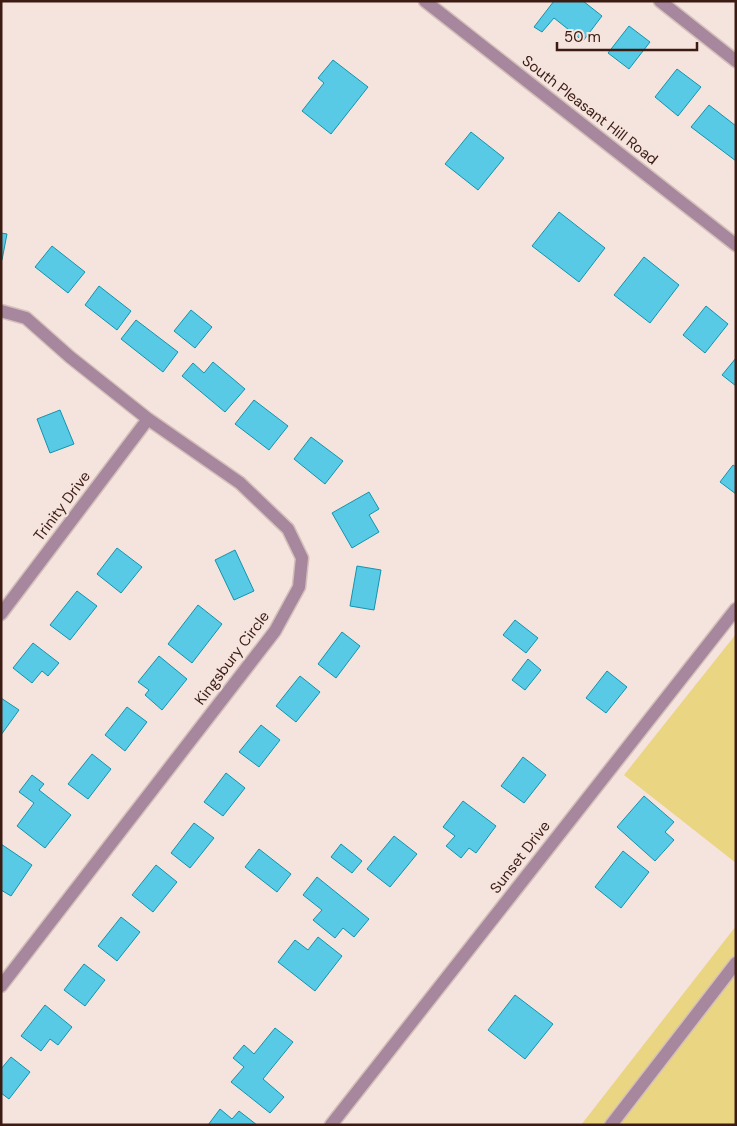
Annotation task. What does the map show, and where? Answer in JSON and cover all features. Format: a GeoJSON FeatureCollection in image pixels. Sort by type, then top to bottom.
{"type":"FeatureCollection","features":[{"type":"Feature","properties":{"kind":"street","name":"South Pleasant Hill Road"},"geometry":{"type":"LineString","coordinates":[[425,1],[736,245]]}},
{"type":"Feature","properties":{"kind":"street"},"geometry":{"type":"LineString","coordinates":[[660,1],[736,61]]}},
{"type":"Feature","properties":{"kind":"street","name":"Kingsbury Circle"},"geometry":{"type":"LineString","coordinates":[[1,311],[26,318],[70,357],[148,419],[240,483],[288,529],[302,558],[299,587],[275,631],[6,970],[1,986]]}},
{"type":"Feature","properties":{"kind":"street","name":"Trinity Drive"},"geometry":{"type":"LineString","coordinates":[[1,614],[148,419]]}},
{"type":"Feature","properties":{"kind":"street","name":"Sunset Drive"},"geometry":{"type":"LineString","coordinates":[[331,1125],[736,609]]}},
{"type":"Feature","properties":{"kind":"street"},"geometry":{"type":"LineString","coordinates":[[611,1125],[736,963]]}},
{"type":"Feature","properties":{"kind":"shaded area"},"geometry":{"type":"Polygon","coordinates":[[[736,634],[736,863],[624,775],[736,634]]]}},
{"type":"Feature","properties":{"kind":"shaded area"},"geometry":{"type":"Polygon","coordinates":[[[736,926],[736,1125],[581,1125],[736,926]]]}},
{"type":"Feature","properties":{"kind":"building"},"geometry":{"type":"Polygon","coordinates":[[[554,1],[583,1],[602,16],[583,41],[554,18],[542,32],[534,27],[554,1]]]}},
{"type":"Feature","properties":{"kind":"building"},"geometry":{"type":"Polygon","coordinates":[[[629,26],[650,42],[629,69],[608,53],[629,26]]]}},
{"type":"Feature","properties":{"kind":"building"},"geometry":{"type":"Polygon","coordinates":[[[333,60],[368,87],[331,134],[302,111],[324,83],[318,78],[333,60]]]}},
{"type":"Feature","properties":{"kind":"building"},"geometry":{"type":"Polygon","coordinates":[[[677,69],[701,87],[678,116],[655,97],[677,69]]]}},
{"type":"Feature","properties":{"kind":"building"},"geometry":{"type":"Polygon","coordinates":[[[709,105],[736,126],[736,161],[691,127],[709,105]]]}},
{"type":"Feature","properties":{"kind":"building"},"geometry":{"type":"Polygon","coordinates":[[[471,132],[504,158],[478,190],[445,164],[471,132]]]}},
{"type":"Feature","properties":{"kind":"building"},"geometry":{"type":"Polygon","coordinates":[[[559,212],[605,248],[579,282],[532,246],[559,212]]]}},
{"type":"Feature","properties":{"kind":"building"},"geometry":{"type":"Polygon","coordinates":[[[1,233],[7,234],[2,260],[1,260],[1,233]]]}},
{"type":"Feature","properties":{"kind":"building"},"geometry":{"type":"Polygon","coordinates":[[[52,246],[85,272],[68,293],[35,267],[52,246]]]}},
{"type":"Feature","properties":{"kind":"building"},"geometry":{"type":"Polygon","coordinates":[[[644,257],[679,285],[650,323],[614,295],[644,257]]]}},
{"type":"Feature","properties":{"kind":"building"},"geometry":{"type":"Polygon","coordinates":[[[99,286],[131,311],[117,330],[85,305],[99,286]]]}},
{"type":"Feature","properties":{"kind":"building"},"geometry":{"type":"Polygon","coordinates":[[[706,306],[728,324],[705,353],[683,335],[706,306]]]}},
{"type":"Feature","properties":{"kind":"building"},"geometry":{"type":"Polygon","coordinates":[[[191,310],[212,327],[195,348],[174,331],[191,310]]]}},
{"type":"Feature","properties":{"kind":"building"},"geometry":{"type":"Polygon","coordinates":[[[136,320],[178,352],[163,372],[121,339],[136,320]]]}},
{"type":"Feature","properties":{"kind":"building"},"geometry":{"type":"Polygon","coordinates":[[[736,358],[736,386],[722,375],[736,358]]]}},
{"type":"Feature","properties":{"kind":"building"},"geometry":{"type":"Polygon","coordinates":[[[213,362],[245,389],[225,412],[182,376],[193,363],[204,373],[213,362]]]}},
{"type":"Feature","properties":{"kind":"building"},"geometry":{"type":"Polygon","coordinates":[[[254,400],[288,426],[269,450],[235,424],[254,400]]]}},
{"type":"Feature","properties":{"kind":"building"},"geometry":{"type":"Polygon","coordinates":[[[60,410],[74,444],[50,453],[37,419],[60,410]]]}},
{"type":"Feature","properties":{"kind":"building"},"geometry":{"type":"Polygon","coordinates":[[[311,437],[343,461],[325,484],[294,459],[311,437]]]}},
{"type":"Feature","properties":{"kind":"building"},"geometry":{"type":"Polygon","coordinates":[[[733,465],[736,467],[736,494],[720,482],[733,465]]]}},
{"type":"Feature","properties":{"kind":"building"},"geometry":{"type":"Polygon","coordinates":[[[369,492],[379,509],[369,515],[379,532],[352,548],[332,513],[369,492]]]}},
{"type":"Feature","properties":{"kind":"building"},"geometry":{"type":"Polygon","coordinates":[[[117,548],[142,567],[121,593],[97,574],[117,548]]]}},
{"type":"Feature","properties":{"kind":"building"},"geometry":{"type":"Polygon","coordinates":[[[235,550],[254,591],[234,600],[215,560],[235,550]]]}},
{"type":"Feature","properties":{"kind":"building"},"geometry":{"type":"Polygon","coordinates":[[[357,566],[381,570],[374,610],[350,606],[357,566]]]}},
{"type":"Feature","properties":{"kind":"building"},"geometry":{"type":"Polygon","coordinates":[[[77,591],[97,606],[70,640],[50,625],[77,591]]]}},
{"type":"Feature","properties":{"kind":"building"},"geometry":{"type":"Polygon","coordinates":[[[198,605],[222,624],[192,663],[168,644],[198,605]]]}},
{"type":"Feature","properties":{"kind":"building"},"geometry":{"type":"Polygon","coordinates":[[[515,620],[538,638],[526,653],[503,635],[515,620]]]}},
{"type":"Feature","properties":{"kind":"building"},"geometry":{"type":"Polygon","coordinates":[[[342,632],[360,646],[336,678],[318,664],[342,632]]]}},
{"type":"Feature","properties":{"kind":"building"},"geometry":{"type":"Polygon","coordinates":[[[33,643],[59,663],[48,676],[42,671],[32,683],[13,668],[33,643]]]}},
{"type":"Feature","properties":{"kind":"building"},"geometry":{"type":"Polygon","coordinates":[[[159,656],[187,679],[162,710],[145,695],[149,690],[138,682],[159,656]]]}},
{"type":"Feature","properties":{"kind":"building"},"geometry":{"type":"Polygon","coordinates":[[[528,659],[541,670],[525,690],[512,680],[528,659]]]}},
{"type":"Feature","properties":{"kind":"building"},"geometry":{"type":"Polygon","coordinates":[[[607,671],[627,687],[606,713],[586,698],[607,671]]]}},
{"type":"Feature","properties":{"kind":"building"},"geometry":{"type":"Polygon","coordinates":[[[300,676],[320,692],[296,722],[276,706],[300,676]]]}},
{"type":"Feature","properties":{"kind":"building"},"geometry":{"type":"Polygon","coordinates":[[[1,698],[19,710],[1,735],[1,698]]]}},
{"type":"Feature","properties":{"kind":"building"},"geometry":{"type":"Polygon","coordinates":[[[127,707],[147,722],[125,751],[105,735],[127,707]]]}},
{"type":"Feature","properties":{"kind":"building"},"geometry":{"type":"Polygon","coordinates":[[[261,725],[280,740],[259,767],[239,752],[261,725]]]}},
{"type":"Feature","properties":{"kind":"building"},"geometry":{"type":"Polygon","coordinates":[[[92,754],[111,769],[88,799],[68,784],[92,754]]]}},
{"type":"Feature","properties":{"kind":"building"},"geometry":{"type":"Polygon","coordinates":[[[523,757],[546,775],[524,803],[501,786],[523,757]]]}},
{"type":"Feature","properties":{"kind":"building"},"geometry":{"type":"Polygon","coordinates":[[[226,773],[245,788],[223,816],[204,802],[226,773]]]}},
{"type":"Feature","properties":{"kind":"building"},"geometry":{"type":"Polygon","coordinates":[[[32,775],[44,784],[39,790],[71,815],[45,848],[17,826],[34,803],[19,792],[32,775]]]}},
{"type":"Feature","properties":{"kind":"building"},"geometry":{"type":"Polygon","coordinates":[[[644,796],[674,822],[665,832],[674,840],[655,861],[617,827],[644,796]]]}},
{"type":"Feature","properties":{"kind":"building"},"geometry":{"type":"Polygon","coordinates":[[[463,801],[496,826],[476,853],[469,848],[461,858],[446,846],[455,836],[443,827],[463,801]]]}},
{"type":"Feature","properties":{"kind":"building"},"geometry":{"type":"Polygon","coordinates":[[[194,823],[214,838],[190,868],[171,853],[194,823]]]}},
{"type":"Feature","properties":{"kind":"building"},"geometry":{"type":"Polygon","coordinates":[[[394,836],[417,854],[390,887],[367,869],[394,836]]]}},
{"type":"Feature","properties":{"kind":"building"},"geometry":{"type":"Polygon","coordinates":[[[1,844],[32,865],[11,896],[1,890],[1,844]]]}},
{"type":"Feature","properties":{"kind":"building"},"geometry":{"type":"Polygon","coordinates":[[[341,844],[362,861],[352,873],[331,857],[341,844]]]}},
{"type":"Feature","properties":{"kind":"building"},"geometry":{"type":"Polygon","coordinates":[[[259,849],[291,874],[277,892],[245,867],[259,849]]]}},
{"type":"Feature","properties":{"kind":"building"},"geometry":{"type":"Polygon","coordinates":[[[623,851],[649,872],[621,908],[595,887],[623,851]]]}},
{"type":"Feature","properties":{"kind":"building"},"geometry":{"type":"Polygon","coordinates":[[[156,865],[177,882],[153,912],[132,895],[156,865]]]}},
{"type":"Feature","properties":{"kind":"building"},"geometry":{"type":"Polygon","coordinates":[[[317,877],[369,919],[354,937],[343,928],[335,938],[313,920],[322,910],[303,895],[317,877]]]}},
{"type":"Feature","properties":{"kind":"building"},"geometry":{"type":"Polygon","coordinates":[[[121,917],[140,932],[117,961],[98,946],[121,917]]]}},
{"type":"Feature","properties":{"kind":"building"},"geometry":{"type":"Polygon","coordinates":[[[318,937],[342,956],[315,991],[278,962],[295,940],[308,950],[318,937]]]}},
{"type":"Feature","properties":{"kind":"building"},"geometry":{"type":"Polygon","coordinates":[[[84,964],[105,980],[85,1006],[64,990],[84,964]]]}},
{"type":"Feature","properties":{"kind":"building"},"geometry":{"type":"Polygon","coordinates":[[[515,995],[553,1024],[525,1059],[488,1030],[515,995]]]}},
{"type":"Feature","properties":{"kind":"building"},"geometry":{"type":"Polygon","coordinates":[[[45,1005],[72,1027],[58,1045],[50,1039],[41,1051],[21,1036],[45,1005]]]}},
{"type":"Feature","properties":{"kind":"building"},"geometry":{"type":"Polygon","coordinates":[[[275,1028],[293,1042],[263,1079],[284,1097],[270,1113],[231,1082],[244,1067],[233,1058],[244,1045],[254,1054],[275,1028]]]}},
{"type":"Feature","properties":{"kind":"building"},"geometry":{"type":"Polygon","coordinates":[[[11,1057],[30,1072],[9,1099],[1,1093],[1,1069],[11,1057]]]}},
{"type":"Feature","properties":{"kind":"building"},"geometry":{"type":"Polygon","coordinates":[[[220,1109],[232,1119],[239,1111],[257,1125],[208,1125],[220,1109]]]}}]}
